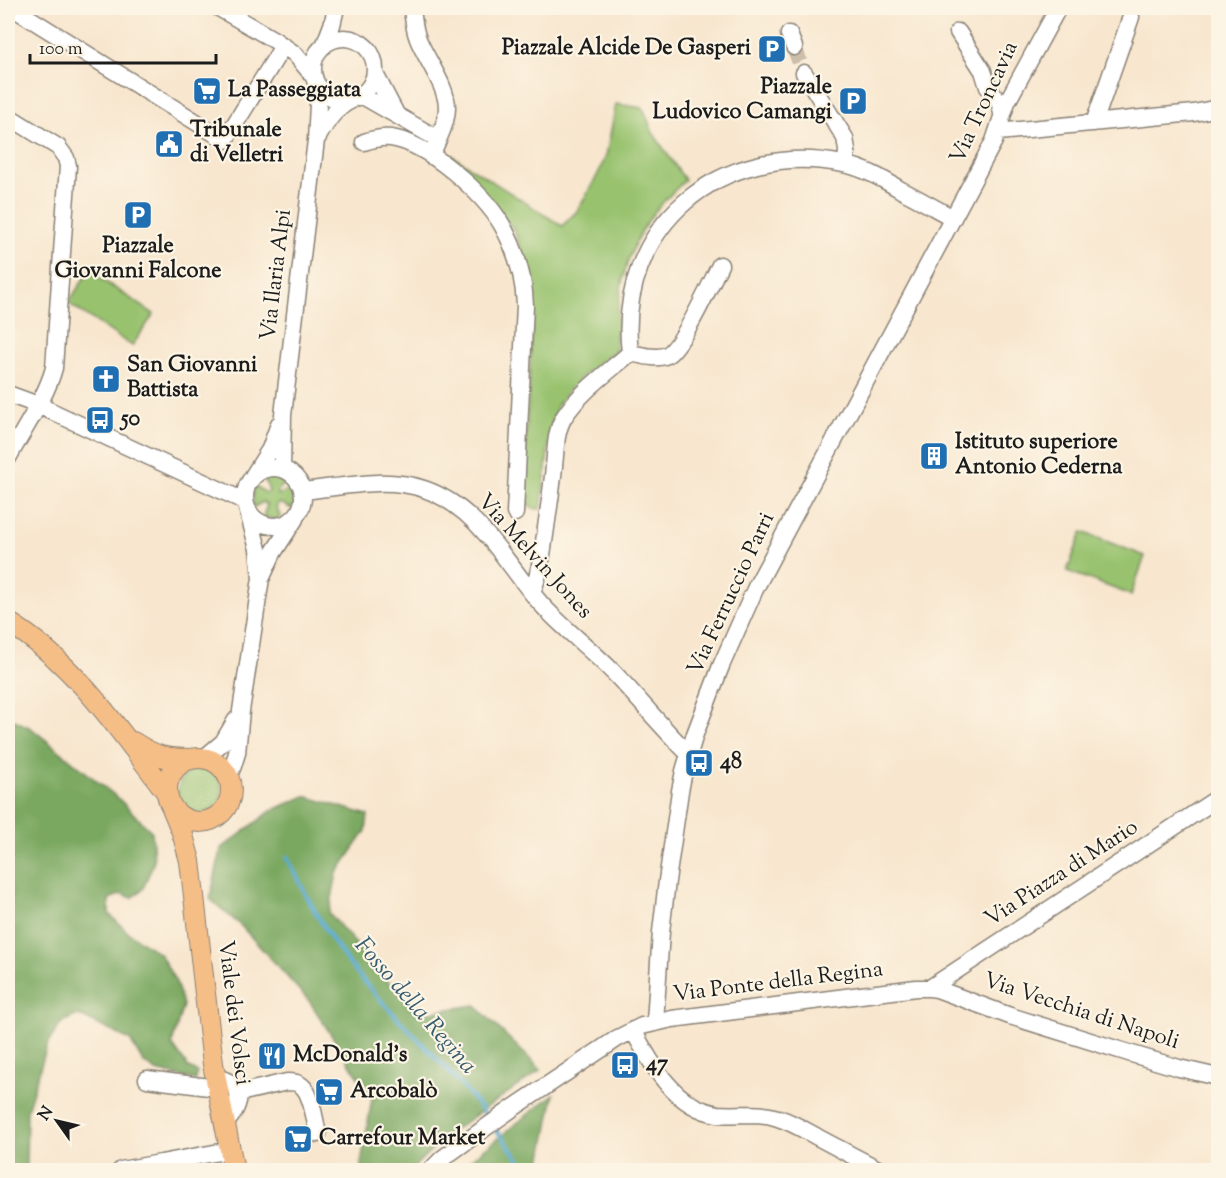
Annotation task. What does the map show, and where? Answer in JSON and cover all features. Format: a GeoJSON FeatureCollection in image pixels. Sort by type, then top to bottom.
{"type":"FeatureCollection","features":[{"type":"Feature","properties":{"kind":"main road","name":"Viale dei Volsci"},"geometry":{"type":"LineString","coordinates":[[8,622],[38,644],[99,704],[169,800],[182,832],[190,861],[216,1083],[234,1170]]}},
{"type":"Feature","properties":{"kind":"main road","name":"Viale dei Volsci"},"geometry":{"type":"LineString","coordinates":[[124,736],[159,756],[170,759],[198,758]]}},
{"type":"Feature","properties":{"kind":"main road"},"geometry":{"type":"LineString","coordinates":[[198,758],[214,762],[228,777],[231,787],[230,797],[226,807],[211,820],[189,821],[179,816],[169,800],[167,783],[176,767],[183,762],[198,758]]}},
{"type":"Feature","properties":{"kind":"main road","name":"Viale dei Volsci"},"geometry":{"type":"LineString","coordinates":[[190,861],[198,838],[211,820]]}},
{"type":"Feature","properties":{"kind":"street"},"geometry":{"type":"LineString","coordinates":[[13,8],[225,140],[289,50]]}},
{"type":"Feature","properties":{"kind":"street"},"geometry":{"type":"LineString","coordinates":[[219,8],[289,50],[326,94],[334,98],[342,100],[357,97],[368,90],[373,82],[375,64],[372,54],[357,40],[340,38],[321,48],[289,50]]}},
{"type":"Feature","properties":{"kind":"street"},"geometry":{"type":"LineString","coordinates":[[316,82],[313,68],[315,59],[338,8]]}},
{"type":"Feature","properties":{"kind":"street"},"geometry":{"type":"LineString","coordinates":[[338,8],[357,40]]}},
{"type":"Feature","properties":{"kind":"street"},"geometry":{"type":"LineString","coordinates":[[412,8],[418,39],[446,99],[445,118],[431,156]]}},
{"type":"Feature","properties":{"kind":"street","name":"Via Troncavia"},"geometry":{"type":"LineString","coordinates":[[953,218],[998,132],[1007,102],[1058,8]]}},
{"type":"Feature","properties":{"kind":"street"},"geometry":{"type":"LineString","coordinates":[[1094,123],[1131,17]]}},
{"type":"Feature","properties":{"kind":"street"},"geometry":{"type":"LineString","coordinates":[[958,32],[983,71],[988,87],[999,101],[1002,113]]}},
{"type":"Feature","properties":{"kind":"street"},"geometry":{"type":"LineString","coordinates":[[804,73],[845,138],[846,164]]}},
{"type":"Feature","properties":{"kind":"street"},"geometry":{"type":"LineString","coordinates":[[375,74],[397,115]]}},
{"type":"Feature","properties":{"kind":"street","name":"Via Ilaria Alpi"},"geometry":{"type":"LineString","coordinates":[[282,469],[283,415],[316,140],[316,82]]}},
{"type":"Feature","properties":{"kind":"street"},"geometry":{"type":"LineString","coordinates":[[357,97],[397,115],[438,138]]}},
{"type":"Feature","properties":{"kind":"street","name":"Via Ilaria Alpi"},"geometry":{"type":"LineString","coordinates":[[316,140],[333,113],[357,97]]}},
{"type":"Feature","properties":{"kind":"street"},"geometry":{"type":"LineString","coordinates":[[998,132],[1194,114],[1218,108]]}},
{"type":"Feature","properties":{"kind":"street"},"geometry":{"type":"LineString","coordinates":[[8,116],[58,147],[64,153],[67,161],[55,362],[50,381],[8,458]]}},
{"type":"Feature","properties":{"kind":"street"},"geometry":{"type":"LineString","coordinates":[[364,142],[379,138],[395,139],[431,156],[461,178],[493,211],[512,245],[521,275],[525,305],[515,513]]}},
{"type":"Feature","properties":{"kind":"street"},"geometry":{"type":"LineString","coordinates":[[630,353],[627,330],[628,314],[637,273],[647,250],[660,228],[672,214],[685,202],[719,179],[760,164],[787,160],[846,164],[876,176],[953,218]]}},
{"type":"Feature","properties":{"kind":"street","name":"Via Ferruccio Parri"},"geometry":{"type":"LineString","coordinates":[[655,1022],[661,932],[680,791],[689,754],[721,666],[749,601],[953,218]]}},
{"type":"Feature","properties":{"kind":"street"},"geometry":{"type":"LineString","coordinates":[[630,353],[655,357],[664,356],[672,351],[684,335],[720,265]]}},
{"type":"Feature","properties":{"kind":"street"},"geometry":{"type":"LineString","coordinates":[[532,592],[541,562],[556,445],[561,423],[582,396],[630,353]]}},
{"type":"Feature","properties":{"kind":"street"},"geometry":{"type":"LineString","coordinates":[[8,394],[38,405],[246,507],[254,519],[261,524],[269,526],[285,524],[298,513]]}},
{"type":"Feature","properties":{"kind":"street","name":"Via Ilaria Alpi"},"geometry":{"type":"LineString","coordinates":[[253,476],[270,448],[283,415]]}},
{"type":"Feature","properties":{"kind":"street"},"geometry":{"type":"LineString","coordinates":[[228,777],[237,753],[261,578],[258,549],[244,492],[253,476],[267,468],[274,467],[290,472],[296,477],[303,491],[303,499],[298,513],[261,578]]}},
{"type":"Feature","properties":{"kind":"street","name":"Via Melvin Jones"},"geometry":{"type":"LineString","coordinates":[[303,491],[388,483],[415,486],[437,494],[461,508],[480,527],[548,611],[616,675],[689,754]]}},
{"type":"Feature","properties":{"kind":"street"},"geometry":{"type":"LineString","coordinates":[[198,758],[223,742],[231,732],[241,711]]}},
{"type":"Feature","properties":{"kind":"street","name":"Via Piazza di Mario"},"geometry":{"type":"LineString","coordinates":[[930,988],[1218,798]]}},
{"type":"Feature","properties":{"kind":"street","name":"Via Ponte della Regina"},"geometry":{"type":"LineString","coordinates":[[431,1170],[461,1145],[513,1108],[633,1030],[655,1022],[930,988]]}},
{"type":"Feature","properties":{"kind":"street","name":"Via Vecchia di Napoli"},"geometry":{"type":"LineString","coordinates":[[930,988],[1132,1054],[1218,1077]]}},
{"type":"Feature","properties":{"kind":"street"},"geometry":{"type":"LineString","coordinates":[[633,1030],[646,1056],[659,1074],[675,1091],[693,1104],[717,1114],[763,1114],[781,1119],[880,1170]]}},
{"type":"Feature","properties":{"kind":"street"},"geometry":{"type":"LineString","coordinates":[[147,1079],[231,1082],[237,1089],[238,1101],[236,1109],[225,1124]]}},
{"type":"Feature","properties":{"kind":"street"},"geometry":{"type":"LineString","coordinates":[[238,1093],[287,1082],[298,1083],[308,1095],[318,1134]]}},
{"type":"Feature","properties":{"kind":"street"},"geometry":{"type":"LineString","coordinates":[[121,1170],[161,1167],[230,1150]]}},
{"type":"Feature","properties":{"kind":"green space"},"geometry":{"type":"Polygon","coordinates":[[[616,104],[643,108],[653,133],[685,180],[654,213],[640,233],[633,249],[622,281],[616,350],[587,372],[557,406],[551,428],[541,509],[536,509],[528,504],[523,489],[533,312],[530,272],[513,228],[444,161],[448,153],[562,226],[577,211],[606,156],[616,104]]]}},
{"type":"Feature","properties":{"kind":"green space"},"geometry":{"type":"Polygon","coordinates":[[[89,271],[154,314],[132,346],[68,303],[89,271]]]}},
{"type":"Feature","properties":{"kind":"green space"},"geometry":{"type":"Polygon","coordinates":[[[273,475],[287,479],[277,491],[279,495],[293,487],[296,498],[292,509],[280,503],[276,506],[281,518],[271,519],[263,516],[267,505],[263,502],[254,507],[253,496],[255,486],[266,493],[269,491],[264,478],[273,475]]]}},
{"type":"Feature","properties":{"kind":"green space"},"geometry":{"type":"Polygon","coordinates":[[[1082,532],[1145,556],[1131,595],[1067,571],[1082,532]]]}},
{"type":"Feature","properties":{"kind":"green space"},"geometry":{"type":"Polygon","coordinates":[[[8,717],[31,728],[118,798],[152,832],[154,861],[143,889],[132,898],[122,894],[109,899],[109,914],[129,933],[160,954],[176,982],[183,1005],[172,1044],[189,1068],[197,1072],[196,1080],[156,1071],[143,1062],[130,1040],[78,1015],[62,1022],[48,1043],[27,1110],[26,1170],[8,1170],[8,717]]]}},
{"type":"Feature","properties":{"kind":"green space"},"geometry":{"type":"Polygon","coordinates":[[[200,769],[216,775],[222,791],[216,807],[200,813],[184,807],[178,791],[184,775],[200,769]]]}},
{"type":"Feature","properties":{"kind":"green space"},"geometry":{"type":"Polygon","coordinates":[[[305,796],[368,815],[366,831],[337,873],[329,913],[417,1014],[475,1005],[541,1070],[447,1135],[416,1165],[415,1170],[360,1170],[372,1098],[310,1002],[241,926],[210,899],[221,849],[271,811],[305,796]]]}},
{"type":"Feature","properties":{"kind":"green space"},"geometry":{"type":"Polygon","coordinates":[[[554,1094],[541,1162],[549,1170],[452,1170],[465,1164],[554,1094]]]}},
{"type":"Feature","properties":{"kind":"waterway","name":"Fosso della Regina"},"geometry":{"type":"LineString","coordinates":[[287,857],[318,917],[346,959],[372,991],[457,1081],[489,1119]]}},
{"type":"Feature","properties":{"kind":"waterway","name":"Fosso della Regina"},"geometry":{"type":"LineString","coordinates":[[495,1128],[527,1170]]}},
{"type":"Feature","properties":{"kind":"tunnel"},"geometry":{"type":"LineString","coordinates":[[794,47],[804,73]]}},
{"type":"Feature","properties":{"kind":"place","name":"Piazzale Alcide De Gasperi"},"geometry":{"type":"Point","coordinates":[772,49]}},
{"type":"Feature","properties":{"kind":"place","name":"La Passeggiata"},"geometry":{"type":"Point","coordinates":[207,91]}},
{"type":"Feature","properties":{"kind":"place","name":"Piazzale Ludovico Camangi"},"geometry":{"type":"Point","coordinates":[853,101]}},
{"type":"Feature","properties":{"kind":"place","name":"Tribunale di Velletri"},"geometry":{"type":"Point","coordinates":[169,144]}},
{"type":"Feature","properties":{"kind":"place","name":"Piazzale Giovanni Falcone"},"geometry":{"type":"Point","coordinates":[138,215]}},
{"type":"Feature","properties":{"kind":"place","name":"San Giovanni Battista"},"geometry":{"type":"Point","coordinates":[106,379]}},
{"type":"Feature","properties":{"kind":"place","name":"50"},"geometry":{"type":"Point","coordinates":[100,420]}},
{"type":"Feature","properties":{"kind":"place","name":"Istituto superiore Antonio Cederna"},"geometry":{"type":"Point","coordinates":[934,456]}},
{"type":"Feature","properties":{"kind":"place","name":"48"},"geometry":{"type":"Point","coordinates":[699,763]}},
{"type":"Feature","properties":{"kind":"place","name":"McDonald's"},"geometry":{"type":"Point","coordinates":[272,1056]}},
{"type":"Feature","properties":{"kind":"place","name":"47"},"geometry":{"type":"Point","coordinates":[625,1065]}},
{"type":"Feature","properties":{"kind":"place","name":"Arcobalò"},"geometry":{"type":"Point","coordinates":[329,1092]}},
{"type":"Feature","properties":{"kind":"place","name":"Carrefour Market"},"geometry":{"type":"Point","coordinates":[298,1139]}}]}
